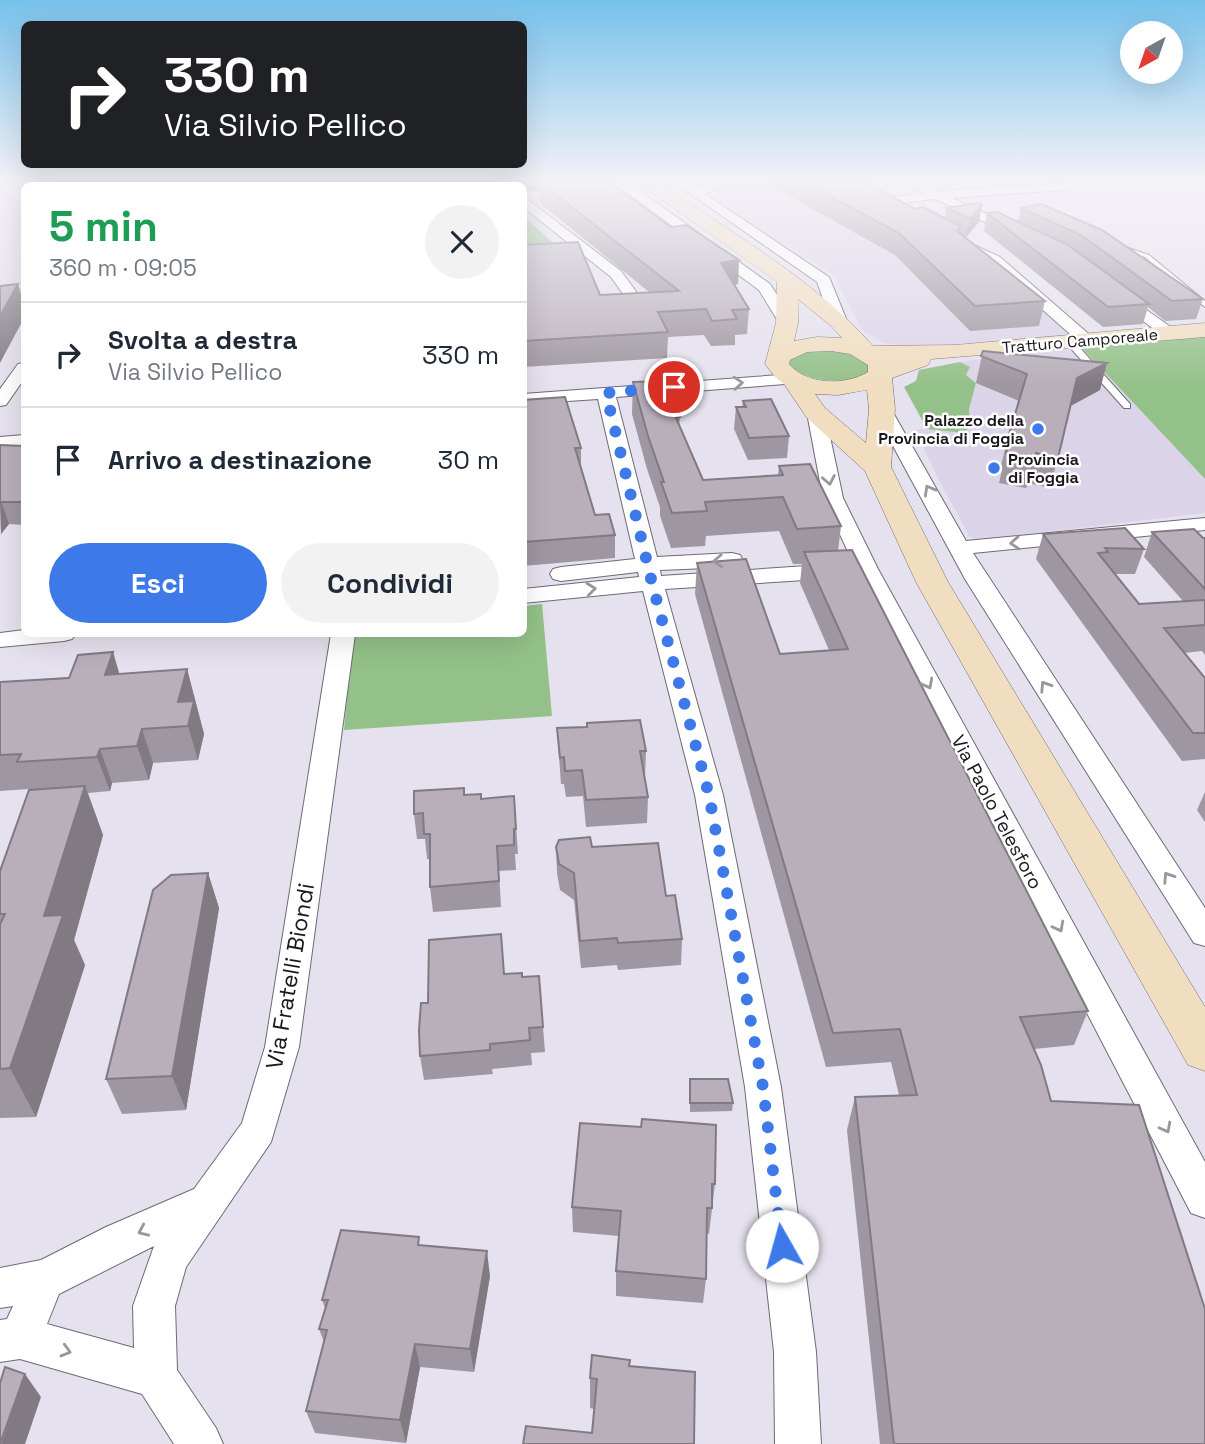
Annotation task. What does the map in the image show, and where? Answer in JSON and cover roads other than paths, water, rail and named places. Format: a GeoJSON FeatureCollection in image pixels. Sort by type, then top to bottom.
{"type":"FeatureCollection","features":[{"type":"Feature","properties":{"kind":"street"},"geometry":{"type":"LineString","coordinates":[[588,250],[616,274],[638,305]]}},
{"type":"Feature","properties":{"kind":"street"},"geometry":{"type":"LineString","coordinates":[[712,250],[765,287],[787,323]]}},
{"type":"Feature","properties":{"kind":"street"},"geometry":{"type":"LineString","coordinates":[[745,250],[839,321],[866,353],[880,363],[879,397],[882,409],[976,579],[1205,934]]}},
{"type":"Feature","properties":{"kind":"street"},"geometry":{"type":"LineString","coordinates":[[781,250],[824,279],[839,321]]}},
{"type":"Feature","properties":{"kind":"street"},"geometry":{"type":"LineString","coordinates":[[976,250],[995,260],[1049,309],[1077,340]]}},
{"type":"Feature","properties":{"kind":"street"},"geometry":{"type":"LineString","coordinates":[[527,385],[710,370],[769,362],[780,356],[787,323],[787,280]]}},
{"type":"Feature","properties":{"kind":"street"},"geometry":{"type":"LineString","coordinates":[[1104,284],[1169,333]]}},
{"type":"Feature","properties":{"kind":"street","name":"Tratturo Camporeale"},"geometry":{"type":"LineString","coordinates":[[780,356],[793,348],[824,344],[845,346],[866,353],[955,352],[1205,330]]}},
{"type":"Feature","properties":{"kind":"street","name":"Tratturo Camporeale"},"geometry":{"type":"LineString","coordinates":[[793,379],[821,386],[847,387],[871,382],[881,374],[955,352]]}},
{"type":"Feature","properties":{"kind":"street","name":"Via Paolo Telesforo"},"geometry":{"type":"LineString","coordinates":[[780,356],[779,368],[793,379],[816,413],[877,467],[932,582],[1205,1050]]}},
{"type":"Feature","properties":{"kind":"street"},"geometry":{"type":"LineString","coordinates":[[0,401],[21,372]]}},
{"type":"Feature","properties":{"kind":"street"},"geometry":{"type":"LineString","coordinates":[[527,399],[793,379]]}},
{"type":"Feature","properties":{"kind":"street"},"geometry":{"type":"LineString","coordinates":[[606,393],[709,795],[763,1087],[796,1352],[798,1444]]}},
{"type":"Feature","properties":{"kind":"street"},"geometry":{"type":"LineString","coordinates":[[877,467],[882,409]]}},
{"type":"Feature","properties":{"kind":"street","name":"Via Paolo Telesforo"},"geometry":{"type":"LineString","coordinates":[[816,413],[833,498],[863,561],[1205,1200]]}},
{"type":"Feature","properties":{"kind":"street"},"geometry":{"type":"LineString","coordinates":[[0,426],[21,424]]}},
{"type":"Feature","properties":{"kind":"street"},"geometry":{"type":"LineString","coordinates":[[0,443],[21,441]]}},
{"type":"Feature","properties":{"kind":"street"},"geometry":{"type":"LineString","coordinates":[[959,548],[1205,524]]}},
{"type":"Feature","properties":{"kind":"street"},"geometry":{"type":"LineString","coordinates":[[527,578],[651,574],[863,561]]}},
{"type":"Feature","properties":{"kind":"street"},"geometry":{"type":"LineString","coordinates":[[527,595],[651,574]]}},
{"type":"Feature","properties":{"kind":"street"},"geometry":{"type":"LineString","coordinates":[[0,640],[32,637]]}},
{"type":"Feature","properties":{"kind":"street","name":"Via Fratelli Biondi"},"geometry":{"type":"LineString","coordinates":[[156,1376],[154,1306],[169,1258],[258,1130],[282,1047],[343,637]]}},
{"type":"Feature","properties":{"kind":"street"},"geometry":{"type":"LineString","coordinates":[[0,1287],[45,1280],[120,1241],[206,1203]]}},
{"type":"Feature","properties":{"kind":"street"},"geometry":{"type":"LineString","coordinates":[[45,1280],[10,1339],[156,1376],[200,1444]]}},
{"type":"Feature","properties":{"kind":"lane"},"geometry":{"type":"LineString","coordinates":[[1131,250],[1147,256],[1205,305]]}},
{"type":"Feature","properties":{"kind":"lane"},"geometry":{"type":"LineString","coordinates":[[1077,340],[1127,406]]}},
{"type":"Feature","properties":{"kind":"place","name":"Palazzo della Provincia di Foggia"},"geometry":{"type":"Point","coordinates":[1038,429]}},
{"type":"Feature","properties":{"kind":"place","name":"Provincia di Foggia"},"geometry":{"type":"Point","coordinates":[994,468]}}]}
